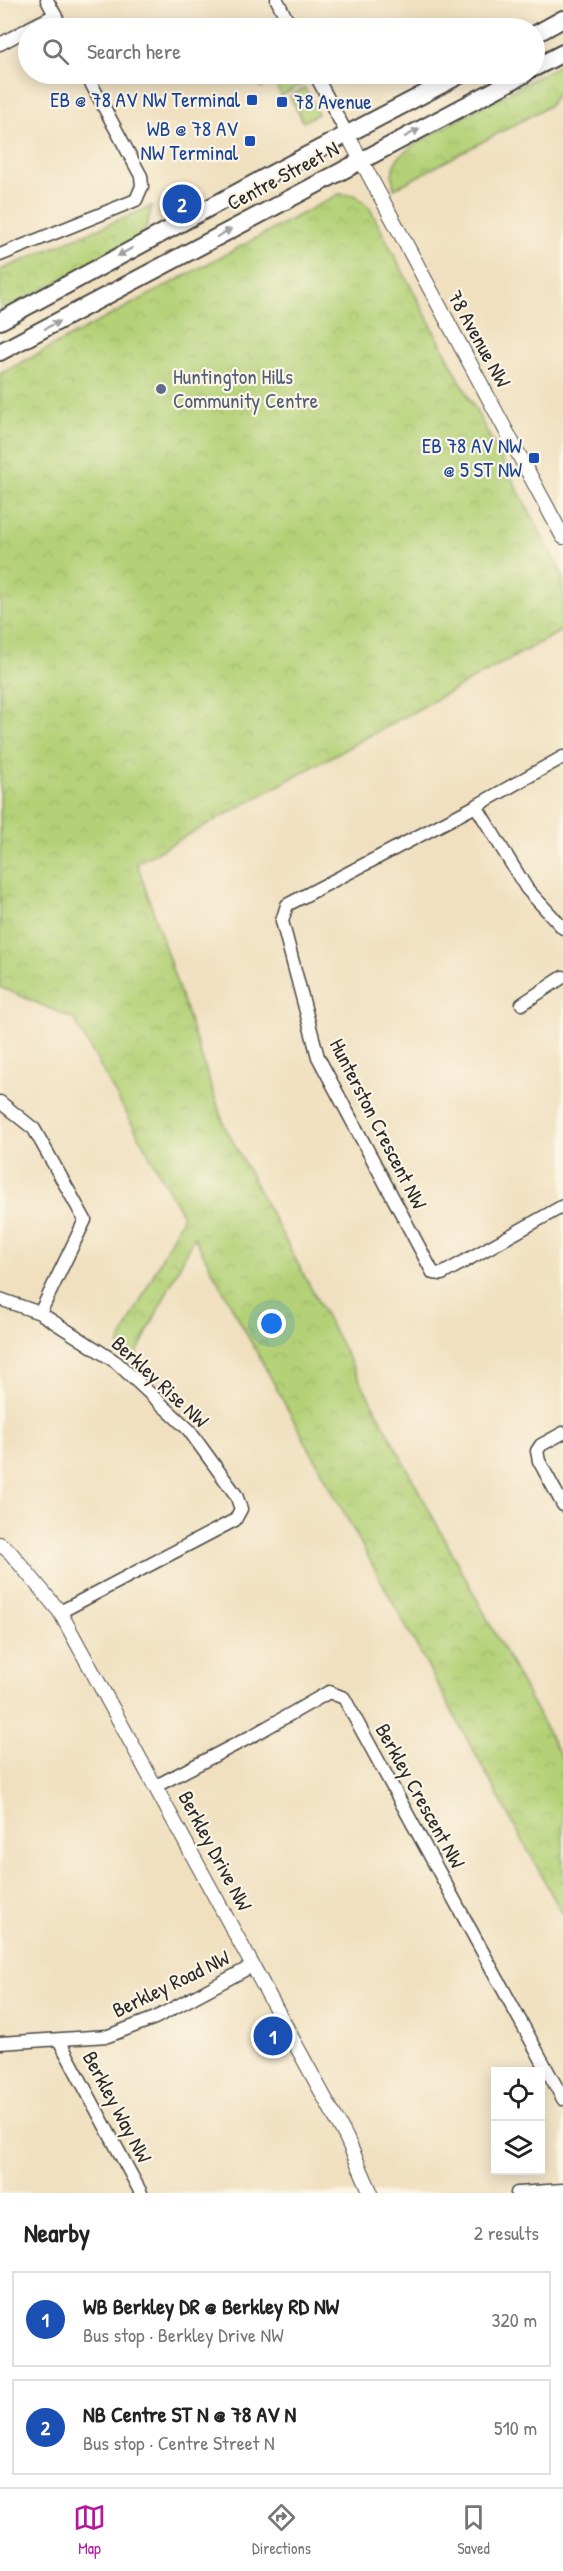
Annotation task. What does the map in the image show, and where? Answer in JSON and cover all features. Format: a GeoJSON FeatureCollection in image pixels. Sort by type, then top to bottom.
{"type":"FeatureCollection","features":[{"type":"Feature","properties":{"kind":"main road"},"geometry":{"type":"LineString","coordinates":[[545,29],[563,19]]}},
{"type":"Feature","properties":{"kind":"main road"},"geometry":{"type":"LineString","coordinates":[[545,62],[563,53]]}},
{"type":"Feature","properties":{"kind":"main road","name":"Centre Street N"},"geometry":{"type":"LineString","coordinates":[[0,321],[443,84]]}},
{"type":"Feature","properties":{"kind":"main road","name":"Centre Street N"},"geometry":{"type":"LineString","coordinates":[[0,352],[506,84]]}},
{"type":"Feature","properties":{"kind":"street"},"geometry":{"type":"LineString","coordinates":[[47,0],[57,18]]}},
{"type":"Feature","properties":{"kind":"street"},"geometry":{"type":"LineString","coordinates":[[277,0],[286,18]]}},
{"type":"Feature","properties":{"kind":"street"},"geometry":{"type":"LineString","coordinates":[[49,18],[55,15]]}},
{"type":"Feature","properties":{"kind":"street"},"geometry":{"type":"LineString","coordinates":[[0,44],[18,35]]}},
{"type":"Feature","properties":{"kind":"street"},"geometry":{"type":"LineString","coordinates":[[0,255],[136,200],[142,186],[141,176],[91,84]]}},
{"type":"Feature","properties":{"kind":"street"},"geometry":{"type":"LineString","coordinates":[[320,84],[347,134]]}},
{"type":"Feature","properties":{"kind":"street","name":"78 Avenue NW"},"geometry":{"type":"LineString","coordinates":[[347,134],[559,519],[563,537]]}},
{"type":"Feature","properties":{"kind":"street","name":"Hunterston Crescent NW"},"geometry":{"type":"LineString","coordinates":[[563,757],[476,806],[287,904],[282,921],[318,1056],[434,1273],[442,1274],[563,1206]]}},
{"type":"Feature","properties":{"kind":"street"},"geometry":{"type":"LineString","coordinates":[[476,806],[527,889],[563,928]]}},
{"type":"Feature","properties":{"kind":"street"},"geometry":{"type":"LineString","coordinates":[[522,1004],[563,977]]}},
{"type":"Feature","properties":{"kind":"street"},"geometry":{"type":"LineString","coordinates":[[0,1102],[34,1129],[85,1221],[40,1313]]}},
{"type":"Feature","properties":{"kind":"street","name":"Berkley Rise NW"},"geometry":{"type":"LineString","coordinates":[[0,1299],[40,1313],[116,1362],[188,1430],[236,1495],[241,1509],[235,1520],[60,1612]]}},
{"type":"Feature","properties":{"kind":"street"},"geometry":{"type":"LineString","coordinates":[[563,1433],[541,1445],[537,1451],[539,1461],[563,1505]]}},
{"type":"Feature","properties":{"kind":"street","name":"Berkley Drive NW"},"geometry":{"type":"LineString","coordinates":[[0,1544],[10,1552],[60,1612],[346,2137],[371,2193]]}},
{"type":"Feature","properties":{"kind":"street","name":"Berkley Crescent NW"},"geometry":{"type":"LineString","coordinates":[[156,1786],[252,1736],[329,1692],[344,1698],[563,2099]]}},
{"type":"Feature","properties":{"kind":"street","name":"Berkley Road NW"},"geometry":{"type":"LineString","coordinates":[[0,2043],[108,2036],[118,2033],[155,2018],[252,1966]]}},
{"type":"Feature","properties":{"kind":"street","name":"Berkley Way NW"},"geometry":{"type":"LineString","coordinates":[[59,2040],[141,2193]]}},
{"type":"Feature","properties":{"kind":"street"},"geometry":{"type":"LineString","coordinates":[[517,2193],[563,2190]]}},
{"type":"Feature","properties":{"kind":"green space"},"geometry":{"type":"Polygon","coordinates":[[[563,63],[563,89],[549,106],[394,189],[392,178],[395,163],[409,148],[524,84],[545,84],[545,73],[563,63]]]}},
{"type":"Feature","properties":{"kind":"green space"},"geometry":{"type":"Polygon","coordinates":[[[275,84],[303,84],[281,96],[275,84]]]}},
{"type":"Feature","properties":{"kind":"green space"},"geometry":{"type":"Polygon","coordinates":[[[305,88],[318,114],[303,122],[290,96],[305,88]]]}},
{"type":"Feature","properties":{"kind":"green space"},"geometry":{"type":"Polygon","coordinates":[[[339,194],[355,195],[369,207],[563,576],[563,630],[137,863],[224,1125],[563,1761],[563,1915],[194,1237],[134,1359],[118,1345],[183,1216],[74,1019],[0,987],[0,374],[339,194]]]}},
{"type":"Feature","properties":{"kind":"green space"},"geometry":{"type":"Polygon","coordinates":[[[152,206],[146,229],[134,242],[0,312],[0,270],[152,206]]]}},
{"type":"Feature","properties":{"kind":"place","name":"EB @ 78 AV NW Terminal"},"geometry":{"type":"Point","coordinates":[252,100]}},
{"type":"Feature","properties":{"kind":"place","name":"78 Avenue"},"geometry":{"type":"Point","coordinates":[282,102]}},
{"type":"Feature","properties":{"kind":"place","name":"WB @ 78 AV NW Terminal"},"geometry":{"type":"Point","coordinates":[250,141]}},
{"type":"Feature","properties":{"kind":"place","name":"NB Centre ST N @ 78 AV N"},"geometry":{"type":"Point","coordinates":[182,204]}},
{"type":"Feature","properties":{"kind":"place","name":"Huntington Hills Community Centre"},"geometry":{"type":"Point","coordinates":[161,389]}},
{"type":"Feature","properties":{"kind":"place","name":"EB 78 AV NW @ 5 ST NW"},"geometry":{"type":"Point","coordinates":[534,458]}},
{"type":"Feature","properties":{"kind":"place","name":"WB Berkley DR @ Berkley RD NW"},"geometry":{"type":"Point","coordinates":[273,2036]}}]}
